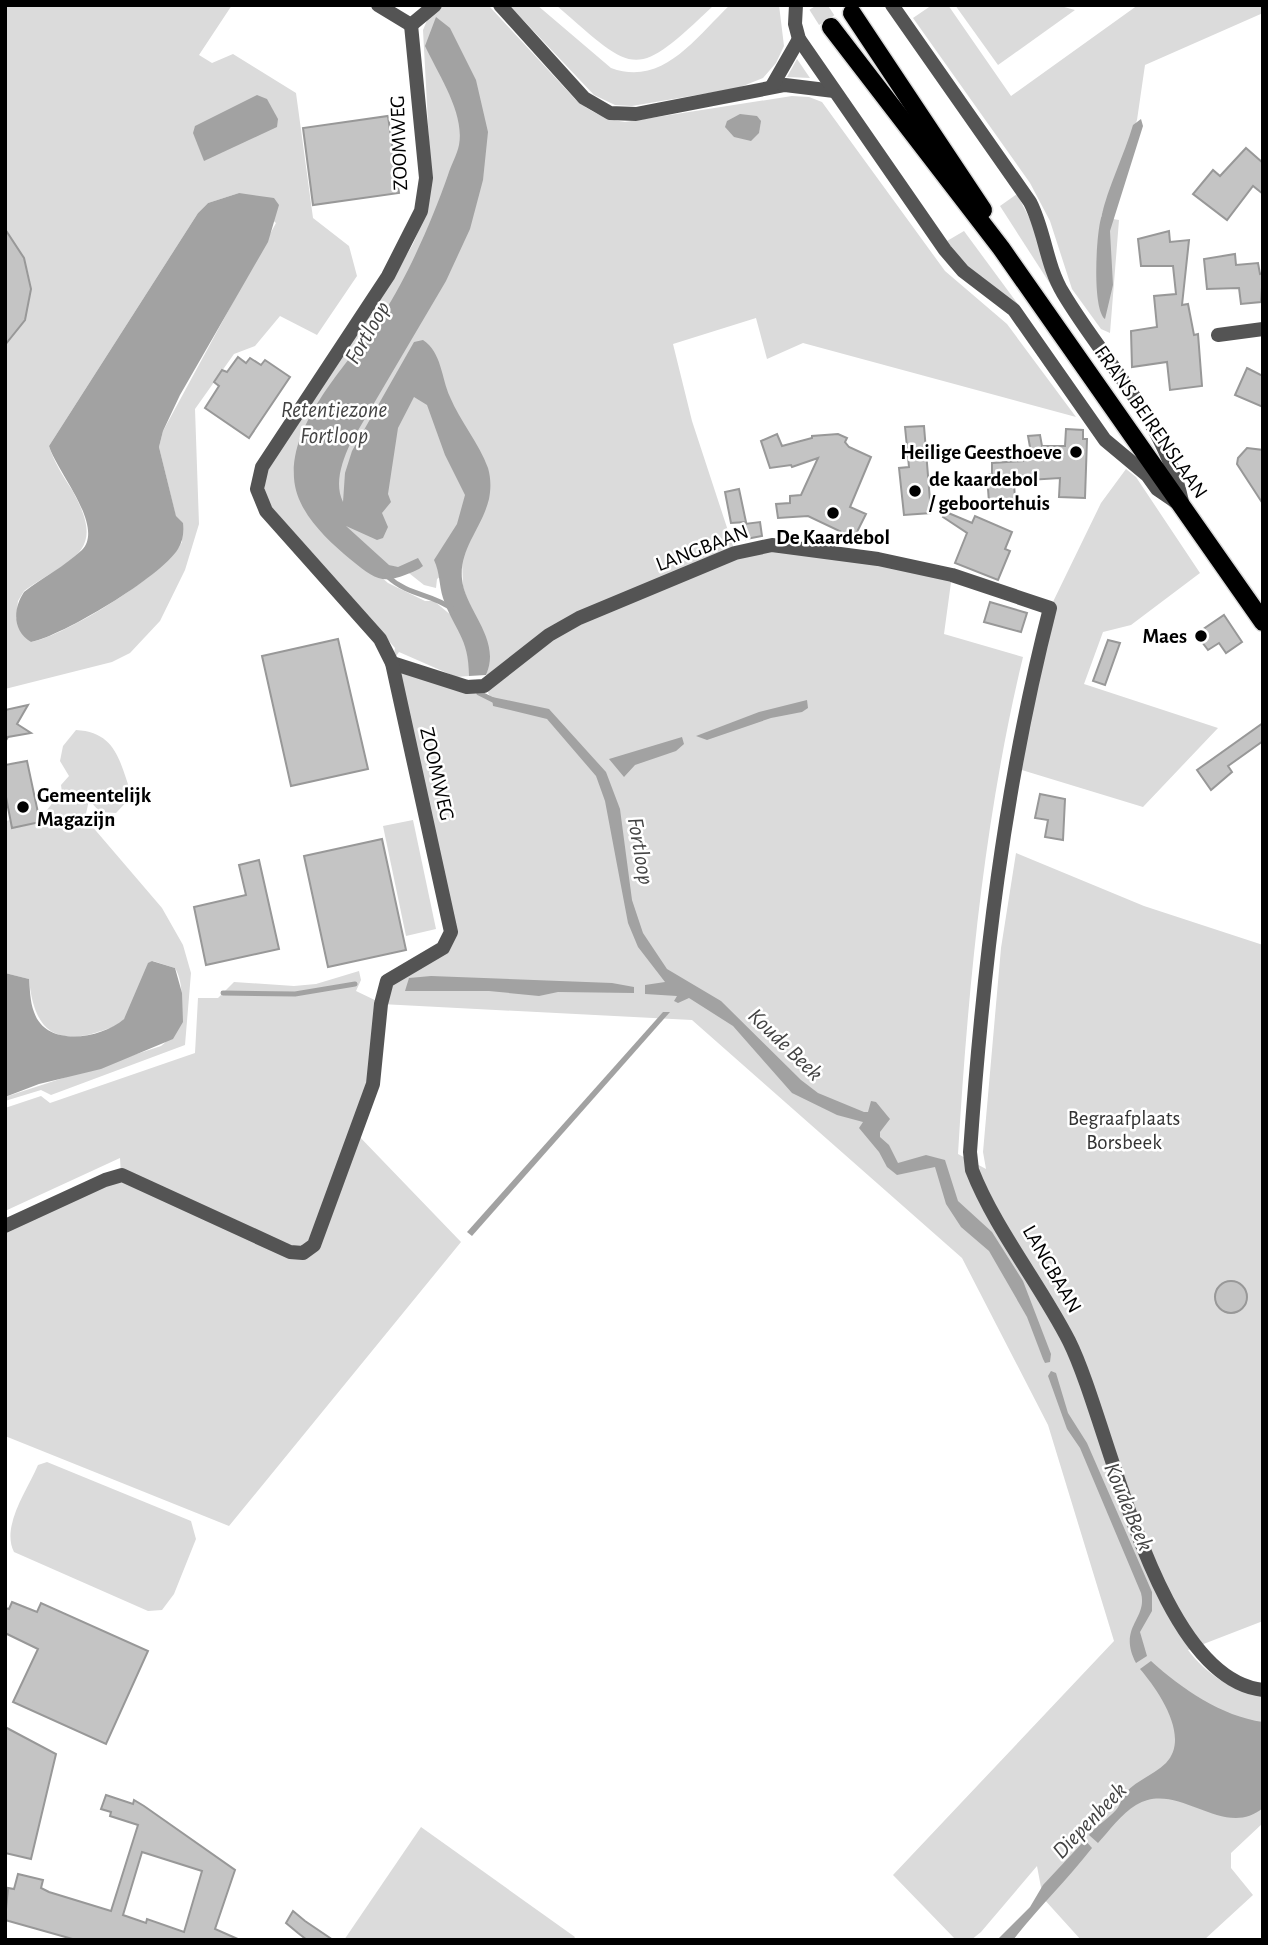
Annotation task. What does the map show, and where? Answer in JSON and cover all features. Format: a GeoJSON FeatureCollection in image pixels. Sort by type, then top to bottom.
{"type":"FeatureCollection","features":[{"type":"Feature","properties":{"kind":"main road","name":"FRANS BEIRENSLAAN"},"geometry":{"type":"LineString","coordinates":[[852,13],[985,213],[1001,248]]}},
{"type":"Feature","properties":{"kind":"main road","name":"FRANS BEIRENSLAAN"},"geometry":{"type":"LineString","coordinates":[[831,27],[1001,248],[1263,622]]}},
{"type":"Feature","properties":{"kind":"street"},"geometry":{"type":"LineString","coordinates":[[378,5],[411,24],[435,5]]}},
{"type":"Feature","properties":{"kind":"street"},"geometry":{"type":"LineString","coordinates":[[500,5],[584,98],[610,113],[636,114],[750,93],[772,86],[796,85],[834,91]]}},
{"type":"Feature","properties":{"kind":"street"},"geometry":{"type":"LineString","coordinates":[[796,5],[795,23],[799,38],[954,261],[1022,320],[1105,439],[1147,475],[1157,489],[1182,507]]}},
{"type":"Feature","properties":{"kind":"street"},"geometry":{"type":"LineString","coordinates":[[892,5],[1030,202],[1041,227],[1056,282],[1154,427],[1177,480],[1182,507]]}},
{"type":"Feature","properties":{"kind":"street","name":"ZOOMWEG"},"geometry":{"type":"LineString","coordinates":[[5,1226],[121,1175],[290,1252],[303,1253],[314,1245],[373,1084],[381,1004],[387,981],[443,948],[451,932],[392,663],[380,639],[266,511],[257,489],[262,467],[387,276],[421,212],[426,178],[411,24]]}},
{"type":"Feature","properties":{"kind":"street"},"geometry":{"type":"LineString","coordinates":[[772,86],[799,38]]}},
{"type":"Feature","properties":{"kind":"street"},"geometry":{"type":"LineString","coordinates":[[1218,335],[1263,329]]}},
{"type":"Feature","properties":{"kind":"street","name":"LANGBAAN"},"geometry":{"type":"LineString","coordinates":[[392,663],[477,687],[549,635],[579,618],[746,549],[793,546],[878,559],[952,575],[1050,608],[1036,661],[1001,847],[982,993],[970,1152],[972,1170],[1070,1342],[1156,1579],[1198,1653],[1229,1677],[1263,1690]]}},
{"type":"Feature","properties":{"kind":"green space"},"geometry":{"type":"Polygon","coordinates":[[[5,5],[232,5],[199,55],[212,63],[233,54],[296,93],[313,218],[349,246],[357,276],[317,335],[280,316],[255,346],[234,354],[195,409],[199,524],[185,570],[160,621],[130,653],[112,662],[5,689],[5,345],[24,318],[30,290],[24,261],[5,235],[5,5]],[[239,193],[208,203],[198,213],[49,446],[82,511],[86,528],[85,541],[80,552],[70,561],[24,591],[18,601],[16,618],[31,642],[67,628],[113,602],[156,570],[182,542],[159,447],[163,431],[276,223],[239,193]]]}},
{"type":"Feature","properties":{"kind":"green space","name":"Begraafplaats Borsbeek"},"geometry":{"type":"Polygon","coordinates":[[[445,5],[490,7],[575,99],[598,114],[617,121],[625,122],[792,96],[809,97],[822,102],[945,271],[1007,324],[1076,417],[803,343],[767,359],[756,318],[673,344],[692,421],[735,552],[772,545],[952,575],[944,634],[1023,657],[1009,718],[988,842],[967,1029],[958,1154],[986,1169],[983,1152],[1001,948],[1016,853],[1144,906],[1263,945],[1263,1621],[1188,1650],[1221,1680],[1241,1691],[1263,1696],[1263,1823],[1231,1853],[1231,1868],[1253,1895],[1204,1940],[1081,1940],[1043,1898],[1037,1866],[981,1932],[971,1940],[956,1940],[893,1875],[1114,1641],[1048,1425],[962,1258],[692,1020],[381,1004],[373,1084],[355,1132],[461,1242],[229,1526],[5,1436],[5,1226],[121,1175],[120,1158],[5,1211],[5,1108],[41,1096],[50,1103],[195,1053],[198,998],[218,998],[234,982],[294,986],[316,984],[359,971],[361,980],[356,991],[381,1003],[387,981],[443,948],[451,932],[392,663],[392,662],[395,648],[264,495],[266,472],[393,278],[413,244],[426,213],[431,179],[423,30],[428,18],[445,5]],[[342,528],[337,539],[388,583],[425,601],[434,601],[452,616],[471,655],[469,676],[456,677],[399,652],[392,662],[469,687],[494,702],[488,693],[492,681],[486,675],[488,669],[463,586],[462,561],[437,579],[436,588],[424,585],[405,570],[382,563],[342,528]]]}},
{"type":"Feature","properties":{"kind":"green space"},"geometry":{"type":"Polygon","coordinates":[[[509,5],[537,5],[611,68],[630,72],[647,71],[677,56],[730,5],[779,5],[784,46],[776,63],[763,78],[738,88],[632,106],[615,105],[594,95],[509,5]]]}},
{"type":"Feature","properties":{"kind":"green space"},"geometry":{"type":"Polygon","coordinates":[[[556,5],[714,5],[667,47],[650,57],[635,60],[620,56],[603,45],[556,5]]]}},
{"type":"Feature","properties":{"kind":"green space"},"geometry":{"type":"Polygon","coordinates":[[[932,5],[948,5],[1011,96],[1138,5],[1263,5],[1263,13],[1145,65],[1137,120],[1101,217],[1119,220],[1110,333],[1101,329],[1072,289],[1050,221],[1030,183],[913,18],[932,5]]]}},
{"type":"Feature","properties":{"kind":"green space"},"geometry":{"type":"Polygon","coordinates":[[[955,5],[1057,5],[1075,10],[998,65],[955,5]]]}},
{"type":"Feature","properties":{"kind":"green space"},"geometry":{"type":"Polygon","coordinates":[[[797,59],[810,78],[787,77],[797,59]]]}},
{"type":"Feature","properties":{"kind":"green space"},"geometry":{"type":"Polygon","coordinates":[[[1017,194],[1039,237],[1054,290],[1000,206],[1017,194]]]}},
{"type":"Feature","properties":{"kind":"green space"},"geometry":{"type":"Polygon","coordinates":[[[964,231],[1026,315],[960,260],[947,241],[964,231]]]}},
{"type":"Feature","properties":{"kind":"green space"},"geometry":{"type":"Polygon","coordinates":[[[1126,469],[1136,477],[1200,573],[1131,625],[1103,632],[1084,684],[1218,728],[1143,807],[1015,768],[1050,608],[1101,503],[1126,469]]]}},
{"type":"Feature","properties":{"kind":"green space"},"geometry":{"type":"Polygon","coordinates":[[[76,730],[90,732],[109,743],[124,772],[132,796],[116,813],[100,812],[89,800],[85,818],[162,908],[183,945],[191,973],[185,1045],[51,1095],[41,1090],[5,1101],[5,1097],[161,1046],[178,1021],[182,998],[179,977],[175,968],[153,961],[148,964],[135,1000],[121,1022],[95,1033],[79,1036],[54,1033],[46,1027],[34,1007],[29,979],[5,973],[5,821],[44,814],[54,801],[63,800],[61,785],[69,776],[60,761],[63,746],[76,730]]]}},
{"type":"Feature","properties":{"kind":"green space"},"geometry":{"type":"Polygon","coordinates":[[[413,820],[436,929],[406,936],[383,826],[413,820]]]}},
{"type":"Feature","properties":{"kind":"green space"},"geometry":{"type":"Polygon","coordinates":[[[47,1462],[191,1521],[196,1539],[174,1594],[162,1610],[148,1611],[14,1552],[11,1531],[17,1508],[38,1465],[47,1462]]]}},
{"type":"Feature","properties":{"kind":"green space"},"geometry":{"type":"Polygon","coordinates":[[[421,1827],[575,1937],[573,1940],[344,1940],[421,1827]]]}},
{"type":"Feature","properties":{"kind":"water","name":"Retentiezone Fortloop"},"geometry":{"type":"Polygon","coordinates":[[[436,17],[450,28],[476,80],[488,132],[483,180],[470,229],[446,281],[350,444],[342,466],[339,488],[343,502],[345,473],[352,451],[414,342],[423,340],[438,358],[450,397],[480,450],[489,472],[489,499],[486,510],[467,548],[462,568],[465,591],[489,649],[490,662],[486,675],[469,676],[466,652],[443,598],[434,560],[457,524],[465,495],[445,455],[427,405],[414,397],[398,428],[388,494],[391,502],[382,513],[388,527],[383,538],[377,540],[346,526],[389,565],[398,567],[418,558],[423,566],[419,569],[389,579],[368,573],[331,543],[306,513],[300,502],[294,478],[295,456],[312,412],[383,314],[402,282],[458,149],[460,133],[454,107],[425,46],[436,17]]]}},
{"type":"Feature","properties":{"kind":"water"},"geometry":{"type":"Polygon","coordinates":[[[257,95],[267,99],[278,119],[277,127],[204,161],[193,133],[195,126],[257,95]]]}},
{"type":"Feature","properties":{"kind":"water"},"geometry":{"type":"Polygon","coordinates":[[[740,114],[757,116],[761,121],[759,133],[751,141],[734,137],[725,127],[727,121],[740,114]]]}},
{"type":"Feature","properties":{"kind":"water"},"geometry":{"type":"Polygon","coordinates":[[[1141,119],[1143,126],[1110,231],[1113,285],[1105,319],[1098,302],[1097,287],[1099,227],[1133,125],[1141,119]]]}},
{"type":"Feature","properties":{"kind":"water"},"geometry":{"type":"Polygon","coordinates":[[[239,193],[274,198],[279,205],[268,242],[180,395],[163,431],[159,447],[176,516],[183,523],[180,546],[168,561],[110,604],[65,629],[31,642],[20,632],[16,619],[20,599],[24,592],[82,550],[88,540],[84,513],[49,446],[198,213],[208,203],[239,193]]]}},
{"type":"Feature","properties":{"kind":"water"},"geometry":{"type":"Polygon","coordinates":[[[492,697],[549,709],[606,772],[620,809],[632,900],[643,933],[667,969],[721,1001],[801,1080],[818,1093],[864,1112],[868,1112],[871,1101],[876,1102],[890,1119],[880,1132],[880,1137],[889,1145],[898,1163],[926,1155],[945,1160],[958,1201],[992,1232],[1023,1281],[1051,1354],[1050,1362],[1045,1363],[1027,1317],[989,1251],[961,1227],[946,1204],[935,1167],[897,1175],[887,1167],[879,1152],[859,1128],[863,1122],[837,1115],[792,1093],[733,1026],[689,998],[678,1003],[674,1001],[677,996],[645,994],[645,985],[665,982],[638,947],[628,923],[605,801],[596,776],[547,719],[493,706],[492,697]]]}},
{"type":"Feature","properties":{"kind":"water"},"geometry":{"type":"Polygon","coordinates":[[[807,700],[808,708],[802,712],[771,718],[707,740],[696,736],[759,712],[807,700]]]}},
{"type":"Feature","properties":{"kind":"water"},"geometry":{"type":"Polygon","coordinates":[[[682,737],[684,744],[676,751],[635,765],[624,777],[609,759],[682,737]]]}},
{"type":"Feature","properties":{"kind":"water"},"geometry":{"type":"Polygon","coordinates":[[[152,961],[175,968],[182,993],[183,1022],[173,1039],[101,1069],[39,1084],[5,1097],[5,973],[29,979],[34,1012],[40,1023],[50,1031],[62,1035],[89,1035],[114,1026],[124,1019],[148,963],[152,961]]]}},
{"type":"Feature","properties":{"kind":"water"},"geometry":{"type":"Polygon","coordinates":[[[431,976],[612,983],[634,987],[634,993],[558,992],[539,996],[489,991],[405,991],[409,978],[431,976]]]}},
{"type":"Feature","properties":{"kind":"water"},"geometry":{"type":"Polygon","coordinates":[[[663,1012],[670,1012],[472,1236],[467,1232],[663,1012]]]}},
{"type":"Feature","properties":{"kind":"water"},"geometry":{"type":"Polygon","coordinates":[[[1051,1371],[1056,1373],[1068,1413],[1087,1443],[1152,1592],[1152,1611],[1140,1632],[1147,1656],[1136,1663],[1130,1641],[1142,1602],[1141,1593],[1080,1448],[1067,1429],[1048,1376],[1051,1371]]]}},
{"type":"Feature","properties":{"kind":"water"},"geometry":{"type":"Polygon","coordinates":[[[1151,1661],[1203,1700],[1232,1714],[1263,1722],[1263,1808],[1248,1816],[1232,1818],[1168,1799],[1152,1799],[1131,1808],[1098,1843],[1089,1835],[1116,1810],[1127,1791],[1162,1767],[1173,1752],[1174,1727],[1169,1714],[1140,1669],[1151,1661]]]}},
{"type":"Feature","properties":{"kind":"water"},"geometry":{"type":"Polygon","coordinates":[[[1085,1840],[1092,1848],[1013,1940],[997,1940],[1030,1907],[1043,1885],[1085,1840]]]}},
{"type":"Feature","properties":{"kind":"building"},"geometry":{"type":"Polygon","coordinates":[[[388,116],[399,193],[313,205],[303,128],[388,116]]]}},
{"type":"Feature","properties":{"kind":"building"},"geometry":{"type":"Polygon","coordinates":[[[1246,148],[1263,163],[1263,194],[1253,186],[1227,220],[1193,194],[1213,170],[1220,176],[1246,148]]]}},
{"type":"Feature","properties":{"kind":"building"},"geometry":{"type":"Polygon","coordinates":[[[5,229],[24,258],[31,289],[25,320],[5,345],[5,229]]]}},
{"type":"Feature","properties":{"kind":"building"},"geometry":{"type":"Polygon","coordinates":[[[1169,231],[1170,242],[1189,240],[1182,305],[1188,304],[1194,335],[1198,334],[1202,386],[1170,390],[1167,362],[1132,367],[1131,331],[1157,327],[1154,296],[1176,294],[1173,266],[1141,266],[1138,239],[1169,231]]]}},
{"type":"Feature","properties":{"kind":"building"},"geometry":{"type":"Polygon","coordinates":[[[1235,254],[1236,265],[1258,263],[1260,274],[1263,273],[1261,302],[1241,304],[1239,288],[1207,289],[1204,259],[1235,254]]]}},
{"type":"Feature","properties":{"kind":"building"},"geometry":{"type":"Polygon","coordinates":[[[238,357],[246,363],[250,358],[261,365],[265,360],[290,377],[249,438],[205,408],[219,386],[214,382],[222,370],[227,372],[238,357]]]}},
{"type":"Feature","properties":{"kind":"building"},"geometry":{"type":"Polygon","coordinates":[[[1247,368],[1263,376],[1263,407],[1235,395],[1247,368]]]}},
{"type":"Feature","properties":{"kind":"building","name":"de kaardebol / geboortehuis"},"geometry":{"type":"Polygon","coordinates":[[[924,426],[931,513],[904,515],[899,468],[909,467],[905,427],[924,426]]]}},
{"type":"Feature","properties":{"kind":"building"},"geometry":{"type":"Polygon","coordinates":[[[1066,429],[1083,430],[1083,439],[1087,439],[1085,498],[1059,497],[1060,478],[1014,481],[1015,501],[989,502],[987,475],[992,474],[992,463],[1023,461],[1023,452],[1028,452],[1030,447],[1028,436],[1040,435],[1042,446],[1065,446],[1066,429]]]}},
{"type":"Feature","properties":{"kind":"building"},"geometry":{"type":"Polygon","coordinates":[[[777,434],[782,446],[812,436],[838,434],[847,438],[845,442],[849,447],[871,457],[850,507],[866,514],[854,538],[808,516],[778,518],[776,504],[790,503],[790,496],[801,495],[818,458],[792,467],[770,468],[761,441],[777,434]]]}},
{"type":"Feature","properties":{"kind":"building"},"geometry":{"type":"Polygon","coordinates":[[[1247,448],[1263,450],[1263,504],[1237,464],[1238,458],[1247,448]]]}},
{"type":"Feature","properties":{"kind":"building"},"geometry":{"type":"Polygon","coordinates":[[[739,489],[746,522],[731,523],[725,492],[739,489]]]}},
{"type":"Feature","properties":{"kind":"building"},"geometry":{"type":"Polygon","coordinates":[[[946,512],[972,523],[975,516],[1012,532],[1005,549],[1010,551],[998,580],[955,563],[967,533],[943,517],[946,512]]]}},
{"type":"Feature","properties":{"kind":"building"},"geometry":{"type":"Polygon","coordinates":[[[760,522],[762,536],[746,539],[744,524],[760,522]]]}},
{"type":"Feature","properties":{"kind":"building"},"geometry":{"type":"Polygon","coordinates":[[[990,602],[1027,613],[1021,632],[984,622],[990,602]]]}},
{"type":"Feature","properties":{"kind":"building"},"geometry":{"type":"Polygon","coordinates":[[[1224,615],[1242,642],[1226,653],[1219,643],[1208,650],[1196,634],[1224,615]]]}},
{"type":"Feature","properties":{"kind":"building"},"geometry":{"type":"Polygon","coordinates":[[[338,639],[368,769],[291,786],[262,656],[338,639]]]}},
{"type":"Feature","properties":{"kind":"building"},"geometry":{"type":"Polygon","coordinates":[[[1108,640],[1120,643],[1105,685],[1093,681],[1108,640]]]}},
{"type":"Feature","properties":{"kind":"building"},"geometry":{"type":"Polygon","coordinates":[[[28,705],[17,724],[31,733],[8,737],[5,742],[5,710],[28,705]]]}},
{"type":"Feature","properties":{"kind":"building"},"geometry":{"type":"Polygon","coordinates":[[[1263,723],[1263,741],[1228,766],[1232,772],[1211,790],[1197,770],[1263,723]]]}},
{"type":"Feature","properties":{"kind":"building","name":"Gemeentelijk Magazijn"},"geometry":{"type":"Polygon","coordinates":[[[27,761],[40,822],[12,828],[5,792],[5,765],[27,761]]]}},
{"type":"Feature","properties":{"kind":"building"},"geometry":{"type":"Polygon","coordinates":[[[1040,794],[1065,799],[1063,840],[1045,837],[1048,820],[1035,818],[1040,794]]]}},
{"type":"Feature","properties":{"kind":"building"},"geometry":{"type":"Polygon","coordinates":[[[382,839],[406,950],[328,967],[304,856],[382,839]]]}},
{"type":"Feature","properties":{"kind":"building"},"geometry":{"type":"Polygon","coordinates":[[[259,860],[279,949],[206,965],[194,907],[246,895],[239,865],[259,860]]]}},
{"type":"Feature","properties":{"kind":"building"},"geometry":{"type":"Polygon","coordinates":[[[1231,1281],[1242,1286],[1247,1297],[1242,1308],[1231,1313],[1220,1308],[1215,1297],[1220,1286],[1231,1281]]]}},
{"type":"Feature","properties":{"kind":"building"},"geometry":{"type":"Polygon","coordinates":[[[12,1602],[37,1612],[41,1603],[148,1651],[106,1744],[13,1702],[38,1649],[5,1633],[5,1608],[9,1609],[12,1602]]]}},
{"type":"Feature","properties":{"kind":"building"},"geometry":{"type":"Polygon","coordinates":[[[5,1727],[56,1754],[31,1859],[5,1853],[5,1727]]]}},
{"type":"Feature","properties":{"kind":"building"},"geometry":{"type":"Polygon","coordinates":[[[106,1795],[133,1804],[134,1800],[235,1870],[215,1929],[240,1940],[76,1940],[5,1920],[8,1888],[14,1889],[18,1874],[43,1880],[41,1888],[49,1892],[111,1911],[138,1825],[110,1816],[111,1812],[101,1809],[106,1795]],[[142,1852],[123,1915],[146,1923],[147,1919],[184,1932],[202,1871],[142,1852]]]}},
{"type":"Feature","properties":{"kind":"building"},"geometry":{"type":"Polygon","coordinates":[[[293,1911],[333,1940],[307,1940],[286,1923],[293,1911]]]}},
{"type":"Feature","properties":{"kind":"waterway","name":"Fortloop"},"geometry":{"type":"LineString","coordinates":[[387,576],[404,588],[452,609]]}},
{"type":"Feature","properties":{"kind":"waterway","name":"Fortloop"},"geometry":{"type":"LineString","coordinates":[[479,693],[497,702]]}},
{"type":"Feature","properties":{"kind":"waterway","name":"Koude Beek"},"geometry":{"type":"LineString","coordinates":[[223,993],[295,994],[355,984]]}},
{"type":"Feature","properties":{"kind":"tunnel"},"geometry":{"type":"LineString","coordinates":[[817,5],[831,27]]}},
{"type":"Feature","properties":{"kind":"place","name":"Heilige Geesthoeve"},"geometry":{"type":"Point","coordinates":[1076,452]}},
{"type":"Feature","properties":{"kind":"place","name":"de kaardebol / geboortehuis"},"geometry":{"type":"Point","coordinates":[915,491]}},
{"type":"Feature","properties":{"kind":"place","name":"De Kaardebol"},"geometry":{"type":"Point","coordinates":[833,513]}},
{"type":"Feature","properties":{"kind":"place","name":"Maes"},"geometry":{"type":"Point","coordinates":[1201,636]}},
{"type":"Feature","properties":{"kind":"place","name":"Gemeentelijk Magazijn"},"geometry":{"type":"Point","coordinates":[23,807]}},
{"type":"Feature","properties":{"kind":"water label","name":"Diepenbeek"},"geometry":{"type":"Point","coordinates":[1090,1821]}}]}
